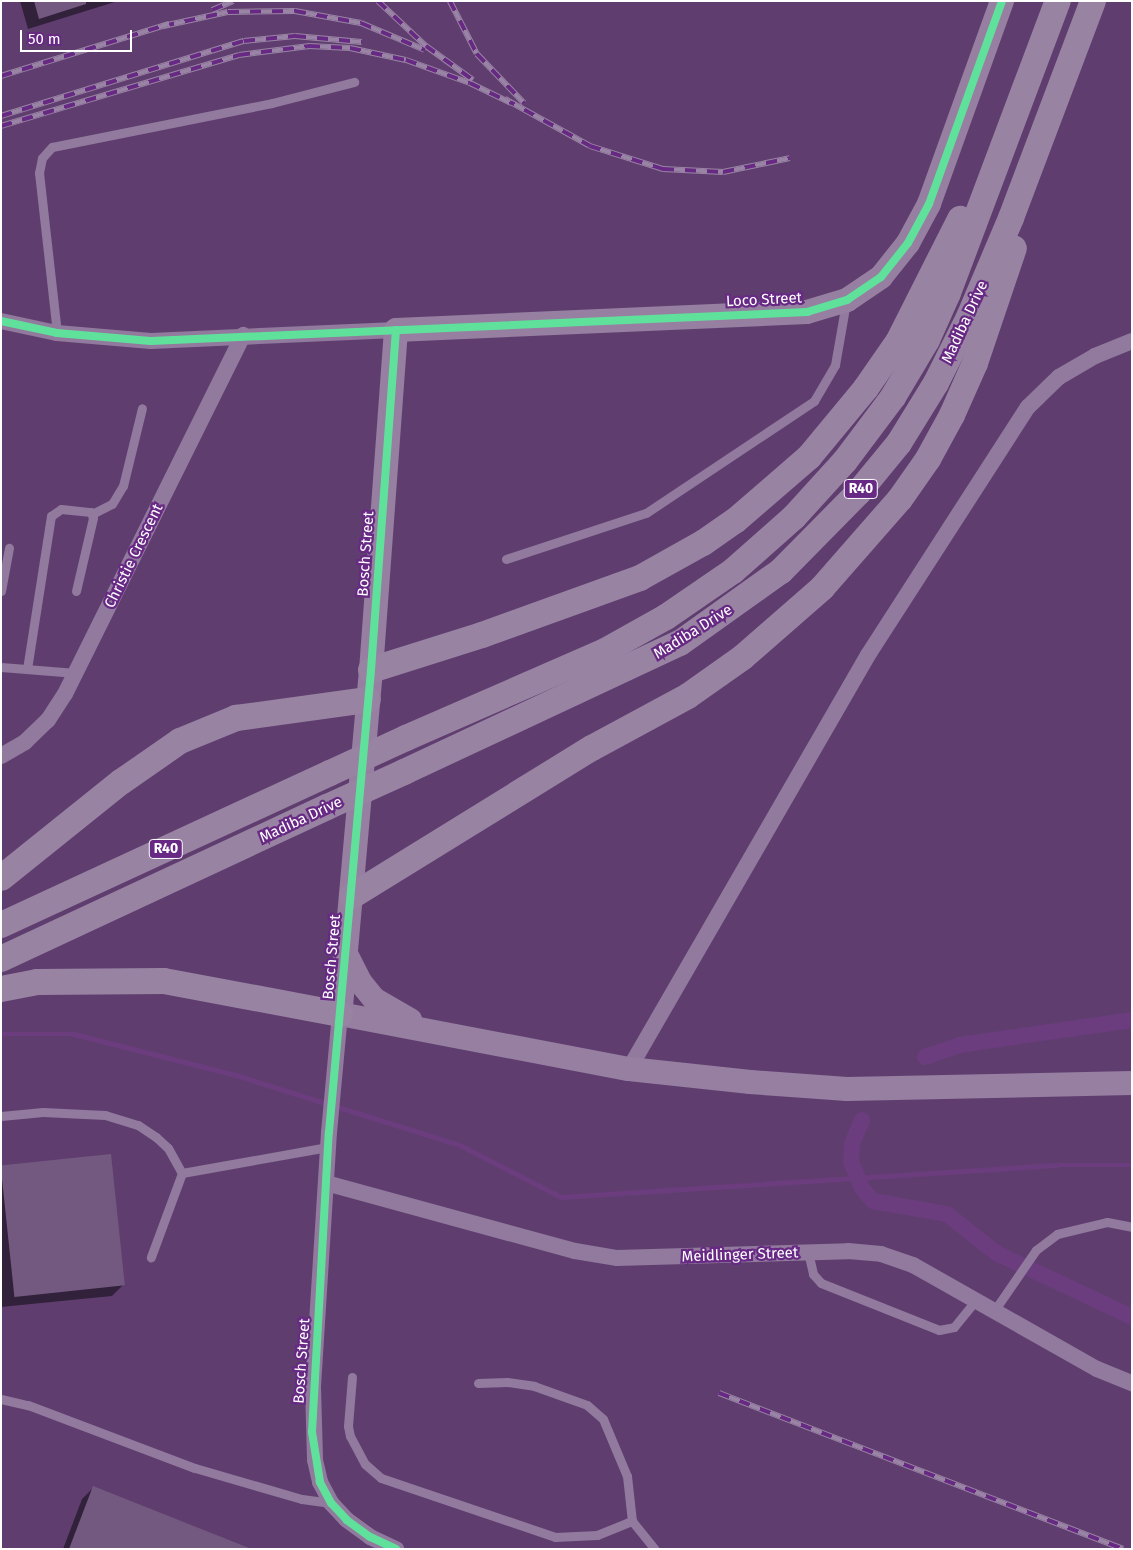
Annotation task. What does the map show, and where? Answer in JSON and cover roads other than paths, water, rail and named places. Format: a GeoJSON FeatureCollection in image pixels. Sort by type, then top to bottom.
{"type":"FeatureCollection","features":[{"type":"Feature","properties":{"kind":"main road","name":"Madiba Drive"},"geometry":{"type":"LineString","coordinates":[[1,924],[406,738],[605,650],[666,617],[733,571],[794,517],[861,440],[893,397],[927,340],[948,293],[1058,1]]}},
{"type":"Feature","properties":{"kind":"main road","name":"Madiba Drive"},"geometry":{"type":"LineString","coordinates":[[1,959],[680,643],[717,620],[809,546],[899,443],[936,383],[969,317],[1030,168],[1093,1]]}},
{"type":"Feature","properties":{"kind":"main road"},"geometry":{"type":"LineString","coordinates":[[371,670],[482,635],[640,578],[703,543],[770,493],[810,457],[872,380],[898,342],[971,197],[1002,148]]}},
{"type":"Feature","properties":{"kind":"main road"},"geometry":{"type":"LineString","coordinates":[[352,896],[592,748],[688,696],[743,657],[822,588],[900,499],[952,415],[997,305],[1014,249],[1030,168]]}},
{"type":"Feature","properties":{"kind":"main road"},"geometry":{"type":"LineString","coordinates":[[1,878],[121,782],[180,741],[236,718],[368,700]]}},
{"type":"Feature","properties":{"kind":"main road"},"geometry":{"type":"LineString","coordinates":[[1,989],[37,982],[164,982],[340,1014]]}},
{"type":"Feature","properties":{"kind":"street","name":"Loco Street"},"geometry":{"type":"LineString","coordinates":[[396,330],[807,312],[847,300],[881,277],[908,243],[929,204],[1002,1]]}},
{"type":"Feature","properties":{"kind":"street"},"geometry":{"type":"LineString","coordinates":[[1,321],[57,333],[151,341],[243,335],[396,330]]}},
{"type":"Feature","properties":{"kind":"street","name":"Bosch Street"},"geometry":{"type":"LineString","coordinates":[[396,330],[371,670],[329,1140],[312,1432],[320,1482],[331,1503],[347,1520],[370,1537],[396,1549]]}},
{"type":"Feature","properties":{"kind":"street","name":"Christie Crescent"},"geometry":{"type":"LineString","coordinates":[[1,756],[26,742],[48,720],[76,673],[243,335]]}},
{"type":"Feature","properties":{"kind":"street"},"geometry":{"type":"LineString","coordinates":[[629,1068],[868,655],[1028,407],[1060,376],[1095,356],[1132,341]]}},
{"type":"Feature","properties":{"kind":"street"},"geometry":{"type":"LineString","coordinates":[[346,954],[361,983],[374,1000],[392,1011],[443,1034]]}},
{"type":"Feature","properties":{"kind":"street"},"geometry":{"type":"LineString","coordinates":[[340,1014],[629,1068],[847,1089],[1132,1083]]}},
{"type":"Feature","properties":{"kind":"street","name":"Meidlinger Street"},"geometry":{"type":"LineString","coordinates":[[326,1183],[575,1250],[617,1258],[808,1252],[881,1254],[913,1265],[1097,1369],[1132,1383]]}},
{"type":"Feature","properties":{"kind":"lane"},"geometry":{"type":"LineString","coordinates":[[57,333],[39,173],[42,158],[52,147],[272,103],[354,82]]}},
{"type":"Feature","properties":{"kind":"lane"},"geometry":{"type":"LineString","coordinates":[[506,559],[646,513],[814,400],[835,365],[847,300]]}},
{"type":"Feature","properties":{"kind":"lane"},"geometry":{"type":"LineString","coordinates":[[27,669],[51,516],[61,509],[92,514],[112,504],[123,486],[142,408]]}},
{"type":"Feature","properties":{"kind":"lane"},"geometry":{"type":"LineString","coordinates":[[76,591],[93,526],[92,514]]}},
{"type":"Feature","properties":{"kind":"lane"},"geometry":{"type":"LineString","coordinates":[[1,591],[9,548]]}},
{"type":"Feature","properties":{"kind":"lane"},"geometry":{"type":"LineString","coordinates":[[1,667],[76,673]]}},
{"type":"Feature","properties":{"kind":"lane"},"geometry":{"type":"LineString","coordinates":[[1,1116],[44,1112],[105,1115],[138,1125],[168,1148],[182,1173],[151,1257]]}},
{"type":"Feature","properties":{"kind":"lane"},"geometry":{"type":"LineString","coordinates":[[182,1173],[329,1140]]}},
{"type":"Feature","properties":{"kind":"lane"},"geometry":{"type":"LineString","coordinates":[[994,1311],[1036,1250],[1057,1234],[1107,1222],[1132,1227]]}},
{"type":"Feature","properties":{"kind":"lane"},"geometry":{"type":"LineString","coordinates":[[808,1252],[813,1274],[821,1283],[939,1330],[954,1327],[976,1300]]}},
{"type":"Feature","properties":{"kind":"lane"},"geometry":{"type":"LineString","coordinates":[[352,1377],[348,1426],[350,1436],[365,1464],[381,1478],[555,1537],[597,1534],[632,1521]]}},
{"type":"Feature","properties":{"kind":"lane"},"geometry":{"type":"LineString","coordinates":[[478,1383],[507,1382],[534,1386],[587,1405],[603,1419],[627,1476],[632,1521],[655,1549]]}},
{"type":"Feature","properties":{"kind":"lane"},"geometry":{"type":"LineString","coordinates":[[1,1399],[28,1406],[195,1468],[302,1499],[331,1503]]}},
{"type":"Feature","properties":{"kind":"waterway"},"geometry":{"type":"LineString","coordinates":[[925,1057],[959,1045],[1132,1020]]}},
{"type":"Feature","properties":{"kind":"waterway"},"geometry":{"type":"LineString","coordinates":[[1,1034],[74,1034],[236,1075],[328,1104]]}},
{"type":"Feature","properties":{"kind":"waterway"},"geometry":{"type":"LineString","coordinates":[[335,1106],[460,1145],[561,1197],[1058,1165],[1132,1165]]}},
{"type":"Feature","properties":{"kind":"waterway"},"geometry":{"type":"LineString","coordinates":[[862,1120],[852,1143],[851,1162],[862,1188],[873,1201],[947,1214],[996,1253],[1132,1317]]}},
{"type":"Feature","properties":{"kind":"railway"},"geometry":{"type":"LineString","coordinates":[[212,10],[233,1]]}},
{"type":"Feature","properties":{"kind":"railway"},"geometry":{"type":"LineString","coordinates":[[378,1],[426,46],[473,80]]}},
{"type":"Feature","properties":{"kind":"railway"},"geometry":{"type":"LineString","coordinates":[[450,1],[477,54],[524,103]]}},
{"type":"Feature","properties":{"kind":"railway"},"geometry":{"type":"LineString","coordinates":[[163,26],[228,12],[295,11],[361,23],[425,50]]}},
{"type":"Feature","properties":{"kind":"railway"},"geometry":{"type":"LineString","coordinates":[[1,76],[169,24]]}},
{"type":"Feature","properties":{"kind":"railway"},"geometry":{"type":"LineString","coordinates":[[1,116],[244,41],[295,36],[362,42]]}},
{"type":"Feature","properties":{"kind":"railway"},"geometry":{"type":"LineString","coordinates":[[1,126],[239,55],[309,46],[350,48],[406,60],[470,83],[511,103]]}},
{"type":"Feature","properties":{"kind":"railway"},"geometry":{"type":"LineString","coordinates":[[505,99],[590,146],[663,169],[723,172],[790,158]]}},
{"type":"Feature","properties":{"kind":"railway"},"geometry":{"type":"LineString","coordinates":[[719,1393],[1123,1549]]}}]}
